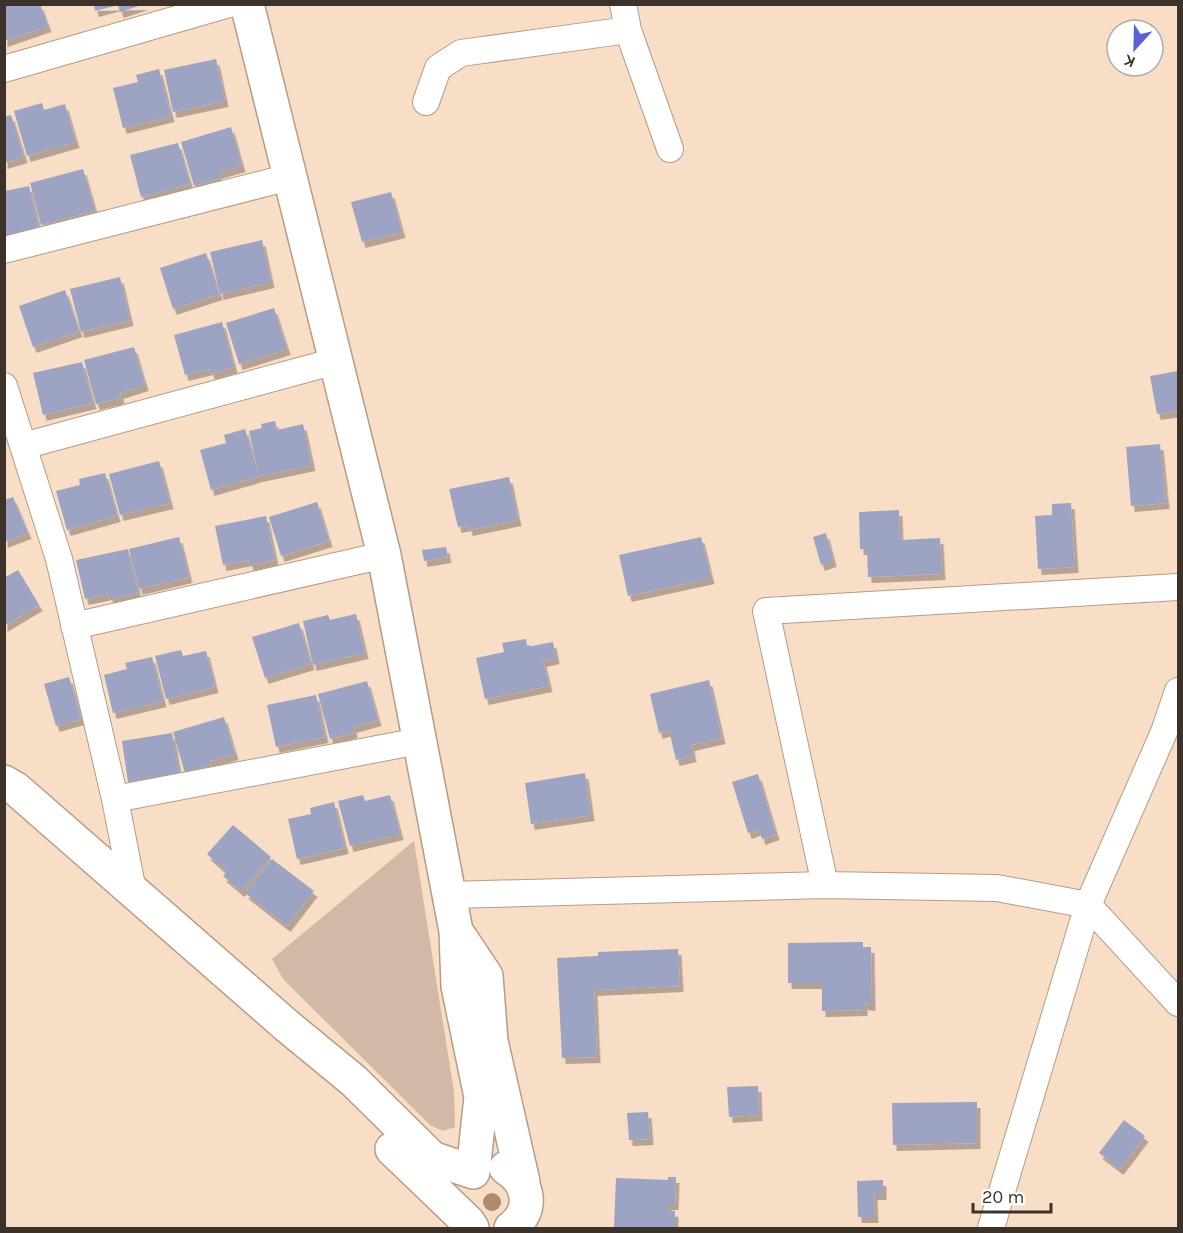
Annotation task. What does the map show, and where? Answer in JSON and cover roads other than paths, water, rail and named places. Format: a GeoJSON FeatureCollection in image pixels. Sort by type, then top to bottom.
{"type":"FeatureCollection","features":[{"type":"Feature","properties":{"kind":"street"},"geometry":{"type":"LineString","coordinates":[[4,69],[229,4]]}},
{"type":"Feature","properties":{"kind":"street"},"geometry":{"type":"LineString","coordinates":[[247,4],[384,555],[456,931],[458,986],[481,1097],[473,1172]]}},
{"type":"Feature","properties":{"kind":"street"},"geometry":{"type":"LineString","coordinates":[[623,4],[628,30],[670,149]]}},
{"type":"Feature","properties":{"kind":"street"},"geometry":{"type":"LineString","coordinates":[[426,102],[438,68],[461,53],[628,30]]}},
{"type":"Feature","properties":{"kind":"street"},"geometry":{"type":"LineString","coordinates":[[4,250],[290,177]]}},
{"type":"Feature","properties":{"kind":"street"},"geometry":{"type":"LineString","coordinates":[[23,446],[336,361]]}},
{"type":"Feature","properties":{"kind":"street"},"geometry":{"type":"LineString","coordinates":[[4,386],[10,422],[23,446],[59,559],[134,891]]}},
{"type":"Feature","properties":{"kind":"street"},"geometry":{"type":"LineString","coordinates":[[74,626],[384,555]]}},
{"type":"Feature","properties":{"kind":"street"},"geometry":{"type":"LineString","coordinates":[[825,885],[766,611],[1179,587]]}},
{"type":"Feature","properties":{"kind":"street"},"geometry":{"type":"LineString","coordinates":[[991,1228],[1088,905],[1164,732],[1179,691]]}},
{"type":"Feature","properties":{"kind":"street"},"geometry":{"type":"LineString","coordinates":[[114,799],[419,741]]}},
{"type":"Feature","properties":{"kind":"street"},"geometry":{"type":"LineString","coordinates":[[4,782],[16,789],[286,1025],[354,1081],[432,1158],[473,1172]]}},
{"type":"Feature","properties":{"kind":"street"},"geometry":{"type":"LineString","coordinates":[[449,895],[825,885],[997,888],[1088,905],[1179,1003]]}},
{"type":"Feature","properties":{"kind":"street"},"geometry":{"type":"LineString","coordinates":[[456,931],[486,976],[491,1041],[524,1211]]}},
{"type":"Feature","properties":{"kind":"street"},"geometry":{"type":"LineString","coordinates":[[286,1025],[319,1077],[472,1226]]}},
{"type":"Feature","properties":{"kind":"street"},"geometry":{"type":"LineString","coordinates":[[472,1226],[462,1213],[459,1202],[460,1191],[465,1180],[473,1172],[483,1167],[506,1168],[515,1174],[524,1211]]}}]}
